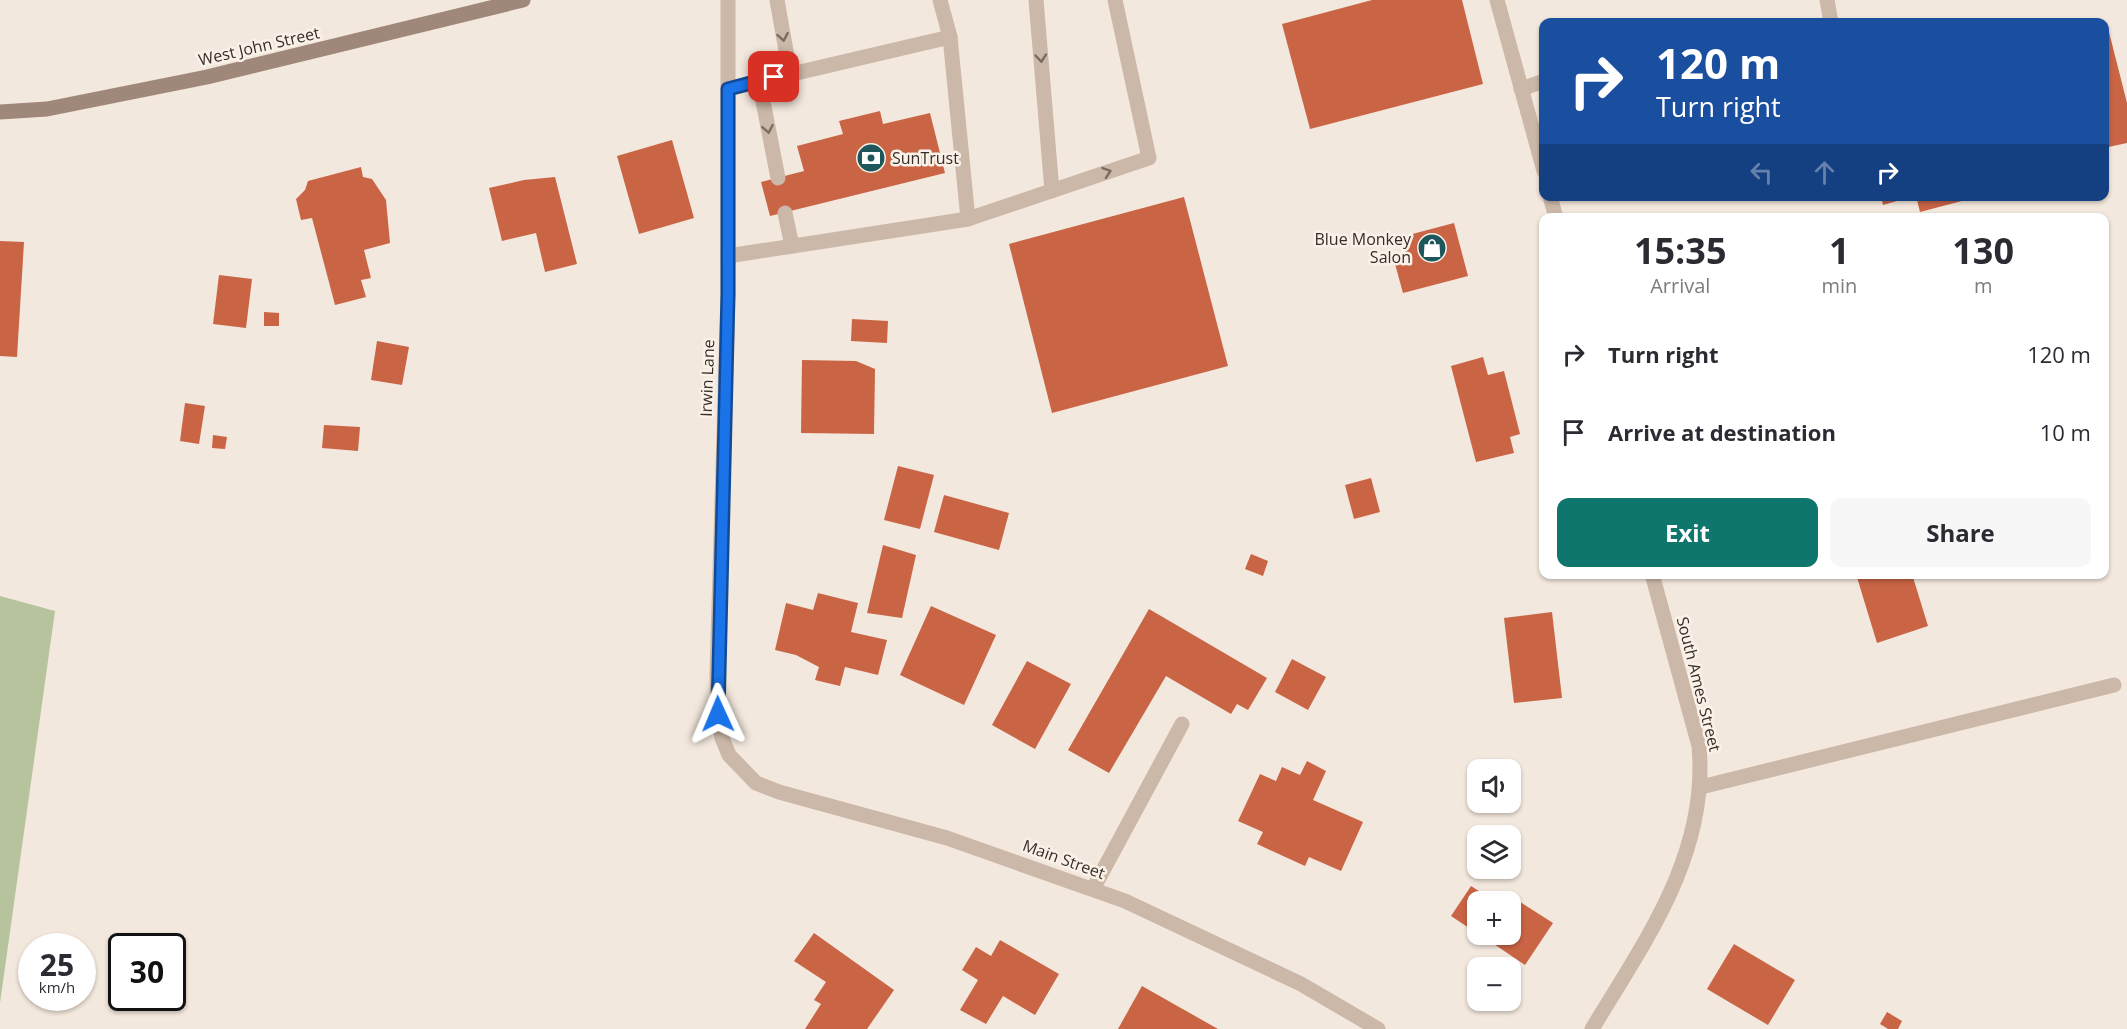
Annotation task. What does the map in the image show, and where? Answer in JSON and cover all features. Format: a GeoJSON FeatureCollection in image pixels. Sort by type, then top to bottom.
{"type":"FeatureCollection","features":[{"type":"Feature","properties":{"kind":"main road","name":"West John Street"},"geometry":{"type":"LineString","coordinates":[[0,112],[47,109],[207,77],[523,0]]}},
{"type":"Feature","properties":{"kind":"street","name":"Irwin Lane"},"geometry":{"type":"LineString","coordinates":[[728,0],[728,256],[717,675],[718,714],[729,755]]}},
{"type":"Feature","properties":{"kind":"street"},"geometry":{"type":"LineString","coordinates":[[777,0],[790,73]]}},
{"type":"Feature","properties":{"kind":"street"},"geometry":{"type":"LineString","coordinates":[[940,0],[950,37],[968,219]]}},
{"type":"Feature","properties":{"kind":"street"},"geometry":{"type":"LineString","coordinates":[[1036,0],[1052,191]]}},
{"type":"Feature","properties":{"kind":"street"},"geometry":{"type":"LineString","coordinates":[[728,256],[968,219],[1149,158],[1114,0]]}},
{"type":"Feature","properties":{"kind":"street"},"geometry":{"type":"LineString","coordinates":[[1497,0],[1539,153]]}},
{"type":"Feature","properties":{"kind":"street"},"geometry":{"type":"LineString","coordinates":[[1827,0],[1830,18]]}},
{"type":"Feature","properties":{"kind":"street"},"geometry":{"type":"LineString","coordinates":[[728,89],[950,37]]}},
{"type":"Feature","properties":{"kind":"street"},"geometry":{"type":"LineString","coordinates":[[759,81],[778,178]]}},
{"type":"Feature","properties":{"kind":"street"},"geometry":{"type":"LineString","coordinates":[[1521,88],[1539,83]]}},
{"type":"Feature","properties":{"kind":"street"},"geometry":{"type":"LineString","coordinates":[[784,213],[792,246]]}},
{"type":"Feature","properties":{"kind":"street","name":"South Ames Street"},"geometry":{"type":"LineString","coordinates":[[1592,1029],[1661,913],[1682,868],[1691,839],[1701,787],[1699,746],[1653,579]]}},
{"type":"Feature","properties":{"kind":"street"},"geometry":{"type":"LineString","coordinates":[[1701,787],[2114,685]]}},
{"type":"Feature","properties":{"kind":"street"},"geometry":{"type":"LineString","coordinates":[[1093,889],[1182,724]]}},
{"type":"Feature","properties":{"kind":"street","name":"Main Street"},"geometry":{"type":"LineString","coordinates":[[729,755],[747,777],[779,792],[947,838],[1125,901],[1301,984],[1378,1029]]}},
{"type":"Feature","properties":{"kind":"green space"},"geometry":{"type":"Polygon","coordinates":[[[0,596],[55,611],[0,1003],[0,596]]]}},
{"type":"Feature","properties":{"kind":"building"},"geometry":{"type":"Polygon","coordinates":[[[1372,0],[1462,0],[1483,84],[1310,129],[1282,24],[1372,0]]]}},
{"type":"Feature","properties":{"kind":"building"},"geometry":{"type":"Polygon","coordinates":[[[2109,32],[2127,103],[2127,143],[2109,147],[2109,32]]]}},
{"type":"Feature","properties":{"kind":"building","name":"SunTrust"},"geometry":{"type":"Polygon","coordinates":[[[880,111],[883,124],[930,113],[945,173],[770,216],[761,182],[804,171],[797,146],[843,134],[839,121],[880,111]]]}},
{"type":"Feature","properties":{"kind":"building"},"geometry":{"type":"Polygon","coordinates":[[[672,140],[694,218],[639,234],[617,156],[672,140]]]}},
{"type":"Feature","properties":{"kind":"building"},"geometry":{"type":"Polygon","coordinates":[[[361,167],[363,177],[372,179],[386,200],[390,243],[364,250],[371,278],[361,280],[366,297],[335,305],[312,218],[301,220],[296,199],[305,190],[308,181],[361,167]]]}},
{"type":"Feature","properties":{"kind":"building"},"geometry":{"type":"Polygon","coordinates":[[[555,177],[577,264],[545,272],[536,233],[502,241],[489,188],[524,180],[555,177]]]}},
{"type":"Feature","properties":{"kind":"building"},"geometry":{"type":"Polygon","coordinates":[[[1184,197],[1228,366],[1052,413],[1009,244],[1184,197]]]}},
{"type":"Feature","properties":{"kind":"building"},"geometry":{"type":"Polygon","coordinates":[[[1882,201],[1897,201],[1883,205],[1882,201]]]}},
{"type":"Feature","properties":{"kind":"building"},"geometry":{"type":"Polygon","coordinates":[[[1917,201],[1962,201],[1920,212],[1917,201]]]}},
{"type":"Feature","properties":{"kind":"building","name":"Blue Monkey Salon"},"geometry":{"type":"Polygon","coordinates":[[[1454,223],[1468,276],[1403,293],[1395,264],[1407,260],[1401,237],[1454,223]]]}},
{"type":"Feature","properties":{"kind":"building"},"geometry":{"type":"Polygon","coordinates":[[[0,241],[24,242],[17,357],[0,356],[0,241]]]}},
{"type":"Feature","properties":{"kind":"building"},"geometry":{"type":"Polygon","coordinates":[[[219,275],[252,279],[246,328],[213,324],[219,275]]]}},
{"type":"Feature","properties":{"kind":"building"},"geometry":{"type":"Polygon","coordinates":[[[264,312],[279,313],[279,326],[264,326],[264,312]]]}},
{"type":"Feature","properties":{"kind":"building"},"geometry":{"type":"Polygon","coordinates":[[[852,319],[888,321],[887,343],[851,341],[852,319]]]}},
{"type":"Feature","properties":{"kind":"building"},"geometry":{"type":"Polygon","coordinates":[[[377,341],[409,347],[402,385],[371,380],[377,341]]]}},
{"type":"Feature","properties":{"kind":"building"},"geometry":{"type":"Polygon","coordinates":[[[1483,357],[1488,375],[1504,371],[1520,434],[1510,437],[1514,453],[1476,462],[1451,366],[1483,357]]]}},
{"type":"Feature","properties":{"kind":"building"},"geometry":{"type":"Polygon","coordinates":[[[802,360],[856,361],[875,369],[874,434],[801,433],[802,360]]]}},
{"type":"Feature","properties":{"kind":"building"},"geometry":{"type":"Polygon","coordinates":[[[185,403],[205,406],[199,444],[180,441],[185,403]]]}},
{"type":"Feature","properties":{"kind":"building"},"geometry":{"type":"Polygon","coordinates":[[[324,425],[360,427],[358,451],[322,448],[324,425]]]}},
{"type":"Feature","properties":{"kind":"building"},"geometry":{"type":"Polygon","coordinates":[[[213,435],[227,437],[225,449],[212,448],[213,435]]]}},
{"type":"Feature","properties":{"kind":"building"},"geometry":{"type":"Polygon","coordinates":[[[898,466],[934,475],[920,529],[884,520],[898,466]]]}},
{"type":"Feature","properties":{"kind":"building"},"geometry":{"type":"Polygon","coordinates":[[[1371,478],[1380,512],[1354,519],[1345,485],[1371,478]]]}},
{"type":"Feature","properties":{"kind":"building"},"geometry":{"type":"Polygon","coordinates":[[[944,495],[1009,513],[999,550],[934,532],[944,495]]]}},
{"type":"Feature","properties":{"kind":"building"},"geometry":{"type":"Polygon","coordinates":[[[883,545],[916,555],[902,618],[867,613],[883,545]]]}},
{"type":"Feature","properties":{"kind":"building"},"geometry":{"type":"Polygon","coordinates":[[[1251,554],[1268,561],[1263,576],[1245,569],[1251,554]]]}},
{"type":"Feature","properties":{"kind":"building"},"geometry":{"type":"Polygon","coordinates":[[[1858,579],[1914,579],[1928,626],[1877,643],[1858,579]]]}},
{"type":"Feature","properties":{"kind":"building"},"geometry":{"type":"Polygon","coordinates":[[[818,593],[858,603],[851,632],[887,640],[878,675],[845,667],[840,686],[815,680],[819,667],[796,655],[775,650],[786,603],[813,610],[818,593]]]}},
{"type":"Feature","properties":{"kind":"building"},"geometry":{"type":"Polygon","coordinates":[[[931,606],[996,635],[964,705],[900,675],[931,606]]]}},
{"type":"Feature","properties":{"kind":"building"},"geometry":{"type":"Polygon","coordinates":[[[1149,609],[1267,678],[1248,710],[1237,704],[1231,714],[1166,676],[1109,773],[1068,750],[1149,609]]]}},
{"type":"Feature","properties":{"kind":"building"},"geometry":{"type":"Polygon","coordinates":[[[1552,612],[1562,698],[1514,703],[1504,618],[1552,612]]]}},
{"type":"Feature","properties":{"kind":"building"},"geometry":{"type":"Polygon","coordinates":[[[1292,659],[1326,677],[1308,710],[1275,692],[1292,659]]]}},
{"type":"Feature","properties":{"kind":"building"},"geometry":{"type":"Polygon","coordinates":[[[1027,661],[1071,684],[1035,749],[992,725],[1027,661]]]}},
{"type":"Feature","properties":{"kind":"building"},"geometry":{"type":"Polygon","coordinates":[[[1307,761],[1326,771],[1313,800],[1363,822],[1341,871],[1309,857],[1305,866],[1257,844],[1263,832],[1238,821],[1260,774],[1276,781],[1282,767],[1300,775],[1307,761]]]}},
{"type":"Feature","properties":{"kind":"building"},"geometry":{"type":"Polygon","coordinates":[[[1471,886],[1479,891],[1468,891],[1471,886]]]}},
{"type":"Feature","properties":{"kind":"building"},"geometry":{"type":"Polygon","coordinates":[[[1467,892],[1467,927],[1451,916],[1467,892]]]}},
{"type":"Feature","properties":{"kind":"building"},"geometry":{"type":"Polygon","coordinates":[[[1521,903],[1553,923],[1525,965],[1521,962],[1521,957],[1513,957],[1495,945],[1521,945],[1521,903]]]}},
{"type":"Feature","properties":{"kind":"building"},"geometry":{"type":"Polygon","coordinates":[[[814,933],[894,990],[867,1029],[805,1029],[821,1004],[814,1000],[826,982],[794,961],[814,933]]]}},
{"type":"Feature","properties":{"kind":"building"},"geometry":{"type":"Polygon","coordinates":[[[1000,940],[1059,974],[1035,1015],[1003,996],[986,1024],[960,1010],[978,980],[962,970],[976,947],[991,956],[1000,940]]]}},
{"type":"Feature","properties":{"kind":"building"},"geometry":{"type":"Polygon","coordinates":[[[1734,944],[1795,980],[1768,1025],[1707,989],[1734,944]]]}},
{"type":"Feature","properties":{"kind":"building"},"geometry":{"type":"Polygon","coordinates":[[[1142,986],[1218,1029],[1118,1029],[1142,986]]]}},
{"type":"Feature","properties":{"kind":"building"},"geometry":{"type":"Polygon","coordinates":[[[1887,1012],[1902,1021],[1898,1029],[1888,1029],[1880,1024],[1887,1012]]]}},
{"type":"Feature","properties":{"kind":"place","name":"SunTrust"},"geometry":{"type":"Point","coordinates":[871,158]}},
{"type":"Feature","properties":{"kind":"place","name":"Blue Monkey Salon"},"geometry":{"type":"Point","coordinates":[1432,248]}},
{"type":"Feature","properties":{"kind":"route"},"geometry":{"type":"LineString","coordinates":[[718,714],[717,675],[728,294],[728,89],[774,77]]}}]}
